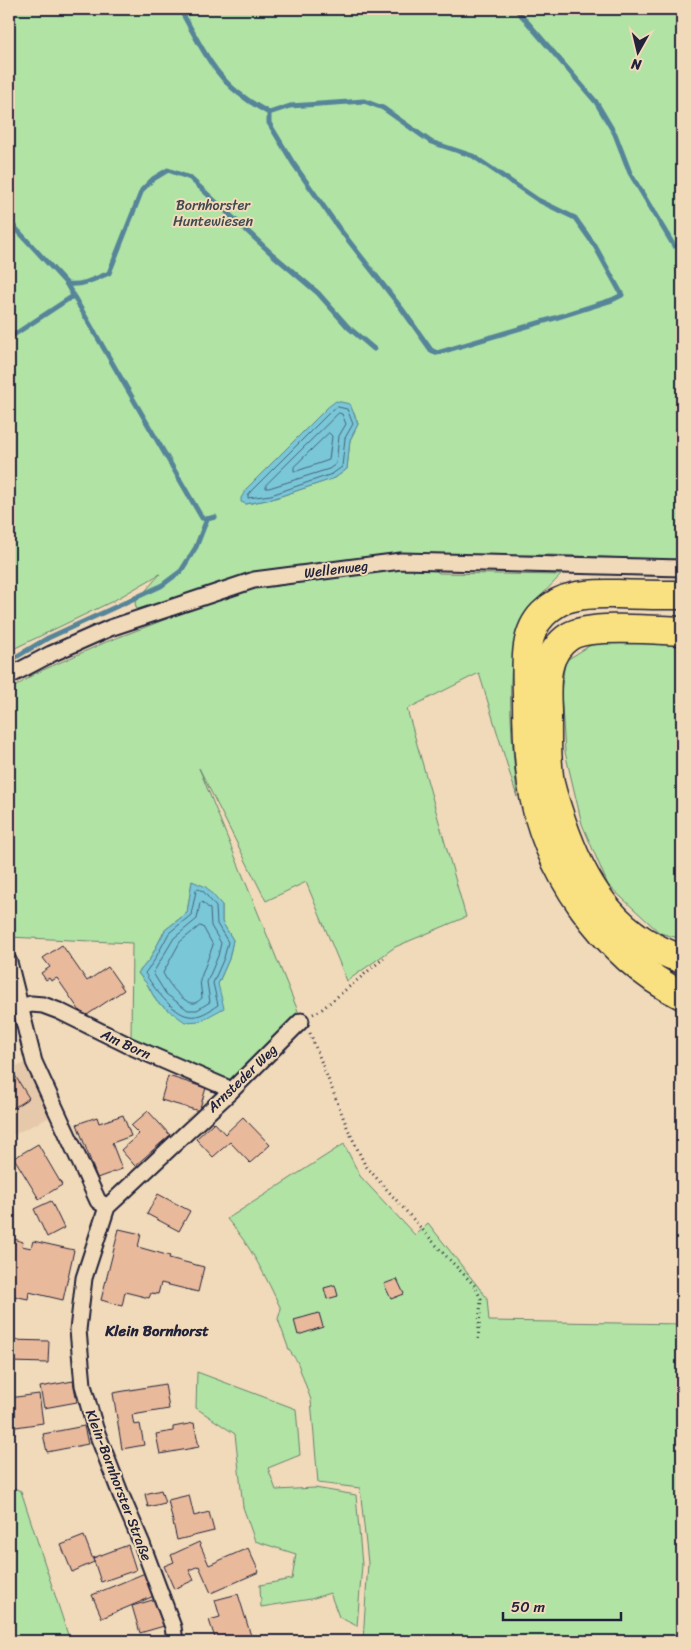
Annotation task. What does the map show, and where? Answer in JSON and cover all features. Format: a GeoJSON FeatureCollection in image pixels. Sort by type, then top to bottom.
{"type":"FeatureCollection","features":[{"type":"Feature","properties":{"kind":"highway"},"geometry":{"type":"LineString","coordinates":[[682,595],[593,594],[571,597],[544,614],[532,632],[528,642],[527,667],[527,728],[532,784],[540,820],[555,860],[593,922],[624,954],[647,973],[682,995]]}},
{"type":"Feature","properties":{"kind":"highway"},"geometry":{"type":"LineString","coordinates":[[682,631],[597,629],[577,633],[566,640],[555,651],[546,681],[547,756],[550,783],[575,857],[592,888],[618,921],[632,934],[649,945],[666,954],[682,959]]}},
{"type":"Feature","properties":{"kind":"street","name":"Wellenweg"},"geometry":{"type":"LineString","coordinates":[[9,676],[51,654],[110,628],[254,580],[401,561],[682,568]]}},
{"type":"Feature","properties":{"kind":"street"},"geometry":{"type":"LineString","coordinates":[[9,962],[34,1062],[98,1201],[107,1207]]}},
{"type":"Feature","properties":{"kind":"street","name":"Am Born"},"geometry":{"type":"LineString","coordinates":[[21,1007],[31,1004],[43,1005],[59,1011],[130,1046],[225,1087],[230,1092]]}},
{"type":"Feature","properties":{"kind":"street","name":"Arnsteder Weg"},"geometry":{"type":"LineString","coordinates":[[107,1207],[230,1092],[301,1021]]}},
{"type":"Feature","properties":{"kind":"street","name":"Klein-Bornhorster Straße"},"geometry":{"type":"LineString","coordinates":[[107,1207],[84,1278],[80,1303],[78,1330],[83,1385],[95,1428],[142,1544],[172,1627],[175,1641]]}},
{"type":"Feature","properties":{"kind":"path"},"geometry":{"type":"LineString","coordinates":[[384,958],[321,1010],[301,1021],[307,1027],[347,1127],[366,1165],[427,1235],[475,1286],[481,1299],[478,1340]]}},
{"type":"Feature","properties":{"kind":"shaded area"},"geometry":{"type":"Polygon","coordinates":[[[26,1064],[50,1117],[9,1137],[9,1067],[26,1064]]]}},
{"type":"Feature","properties":{"kind":"green space","name":"Bornhorster Huntewiesen"},"geometry":{"type":"Polygon","coordinates":[[[9,9],[682,9],[682,560],[548,555],[385,556],[255,574],[137,610],[135,603],[160,574],[113,601],[9,651],[9,9]],[[354,413],[246,504],[272,499],[335,478],[347,469],[350,440],[358,424],[354,413]]]}},
{"type":"Feature","properties":{"kind":"green space"},"geometry":{"type":"Polygon","coordinates":[[[396,567],[431,567],[439,573],[561,575],[523,617],[515,641],[512,662],[511,708],[517,797],[479,673],[407,709],[466,917],[395,947],[347,981],[306,882],[266,901],[199,768],[300,1016],[228,1085],[131,1040],[132,943],[9,937],[9,691],[34,674],[106,642],[256,585],[396,567]],[[192,881],[187,913],[165,930],[150,959],[138,973],[157,1002],[218,984],[229,959],[233,940],[222,922],[222,905],[192,881]]]}},
{"type":"Feature","properties":{"kind":"green space"},"geometry":{"type":"Polygon","coordinates":[[[594,643],[682,644],[682,939],[660,933],[608,885],[582,824],[565,752],[561,692],[565,661],[594,643]]]}},
{"type":"Feature","properties":{"kind":"green space"},"geometry":{"type":"Polygon","coordinates":[[[344,1144],[360,1176],[415,1235],[428,1223],[487,1298],[489,1321],[682,1324],[682,1641],[363,1641],[368,1563],[360,1488],[318,1483],[311,1400],[297,1361],[289,1350],[278,1319],[281,1309],[251,1251],[227,1219],[344,1144]]]}},
{"type":"Feature","properties":{"kind":"green space"},"geometry":{"type":"Polygon","coordinates":[[[197,1372],[296,1409],[300,1455],[268,1468],[276,1490],[315,1488],[356,1495],[362,1565],[357,1626],[339,1617],[330,1593],[311,1599],[261,1607],[260,1585],[292,1579],[296,1554],[255,1541],[243,1507],[235,1434],[196,1408],[197,1372]]]}},
{"type":"Feature","properties":{"kind":"green space"},"geometry":{"type":"Polygon","coordinates":[[[9,1486],[21,1491],[70,1641],[9,1641],[9,1486]]]}},
{"type":"Feature","properties":{"kind":"water"},"geometry":{"type":"Polygon","coordinates":[[[336,401],[350,404],[358,424],[350,440],[347,469],[335,478],[272,499],[246,504],[241,502],[241,498],[247,488],[336,401]]]}},
{"type":"Feature","properties":{"kind":"water"},"geometry":{"type":"Polygon","coordinates":[[[192,881],[206,887],[222,905],[222,922],[233,940],[229,959],[218,984],[224,1008],[200,1021],[185,1022],[157,1002],[138,973],[150,959],[165,930],[187,913],[192,881]]]}},
{"type":"Feature","properties":{"kind":"building"},"geometry":{"type":"Polygon","coordinates":[[[62,945],[87,981],[108,967],[124,990],[84,1017],[57,978],[51,981],[49,978],[46,980],[41,973],[50,967],[43,958],[62,945]]]}},
{"type":"Feature","properties":{"kind":"building"},"geometry":{"type":"Polygon","coordinates":[[[14,1074],[29,1098],[10,1110],[9,1078],[14,1074]]]}},
{"type":"Feature","properties":{"kind":"building"},"geometry":{"type":"Polygon","coordinates":[[[168,1076],[206,1088],[199,1111],[161,1100],[168,1076]]]}},
{"type":"Feature","properties":{"kind":"building"},"geometry":{"type":"Polygon","coordinates":[[[148,1111],[170,1135],[135,1166],[121,1150],[139,1134],[131,1126],[148,1111]]]}},
{"type":"Feature","properties":{"kind":"building"},"geometry":{"type":"Polygon","coordinates":[[[123,1115],[131,1136],[112,1143],[122,1169],[97,1178],[77,1124],[97,1117],[99,1123],[123,1115]]]}},
{"type":"Feature","properties":{"kind":"building"},"geometry":{"type":"Polygon","coordinates":[[[243,1117],[270,1145],[250,1163],[230,1142],[213,1157],[196,1139],[214,1122],[225,1134],[243,1117]]]}},
{"type":"Feature","properties":{"kind":"building"},"geometry":{"type":"Polygon","coordinates":[[[38,1144],[62,1185],[39,1199],[14,1158],[38,1144]]]}},
{"type":"Feature","properties":{"kind":"building"},"geometry":{"type":"Polygon","coordinates":[[[158,1194],[190,1211],[179,1231],[147,1214],[158,1194]]]}},
{"type":"Feature","properties":{"kind":"building"},"geometry":{"type":"Polygon","coordinates":[[[51,1201],[64,1228],[47,1237],[34,1209],[51,1201]]]}},
{"type":"Feature","properties":{"kind":"building"},"geometry":{"type":"Polygon","coordinates":[[[119,1229],[141,1234],[138,1247],[170,1256],[169,1258],[204,1267],[198,1292],[161,1283],[158,1294],[151,1293],[149,1298],[125,1292],[122,1306],[101,1300],[119,1229]]]}},
{"type":"Feature","properties":{"kind":"building"},"geometry":{"type":"Polygon","coordinates":[[[9,1237],[23,1242],[22,1246],[31,1248],[33,1241],[74,1250],[63,1300],[29,1292],[28,1299],[9,1295],[9,1237]]]}},
{"type":"Feature","properties":{"kind":"building"},"geometry":{"type":"Polygon","coordinates":[[[397,1279],[404,1294],[391,1299],[384,1284],[397,1279]]]}},
{"type":"Feature","properties":{"kind":"building"},"geometry":{"type":"Polygon","coordinates":[[[335,1285],[338,1296],[327,1299],[324,1288],[335,1285]]]}},
{"type":"Feature","properties":{"kind":"building"},"geometry":{"type":"Polygon","coordinates":[[[319,1313],[323,1327],[298,1335],[294,1320],[319,1313]]]}},
{"type":"Feature","properties":{"kind":"building"},"geometry":{"type":"Polygon","coordinates":[[[9,1340],[49,1341],[48,1363],[9,1362],[9,1340]]]}},
{"type":"Feature","properties":{"kind":"building"},"geometry":{"type":"Polygon","coordinates":[[[73,1381],[77,1402],[44,1408],[40,1387],[73,1381]]]}},
{"type":"Feature","properties":{"kind":"building"},"geometry":{"type":"Polygon","coordinates":[[[165,1384],[169,1409],[132,1415],[134,1425],[140,1424],[144,1445],[122,1449],[113,1393],[165,1384]]]}},
{"type":"Feature","properties":{"kind":"building"},"geometry":{"type":"Polygon","coordinates":[[[39,1394],[43,1423],[9,1428],[9,1398],[39,1394]]]}},
{"type":"Feature","properties":{"kind":"building"},"geometry":{"type":"Polygon","coordinates":[[[194,1423],[199,1447],[160,1454],[156,1434],[173,1431],[173,1427],[194,1423]]]}},
{"type":"Feature","properties":{"kind":"building"},"geometry":{"type":"Polygon","coordinates":[[[84,1426],[88,1444],[47,1452],[43,1434],[84,1426]]]}},
{"type":"Feature","properties":{"kind":"building"},"geometry":{"type":"Polygon","coordinates":[[[161,1490],[165,1503],[148,1507],[145,1494],[161,1490]]]}},
{"type":"Feature","properties":{"kind":"building"},"geometry":{"type":"Polygon","coordinates":[[[189,1495],[194,1516],[209,1512],[214,1531],[177,1540],[168,1500],[189,1495]]]}},
{"type":"Feature","properties":{"kind":"building"},"geometry":{"type":"Polygon","coordinates":[[[84,1536],[94,1562],[72,1572],[61,1545],[84,1536]]]}},
{"type":"Feature","properties":{"kind":"building"},"geometry":{"type":"Polygon","coordinates":[[[199,1542],[209,1565],[248,1548],[259,1572],[211,1593],[199,1566],[189,1570],[194,1580],[174,1589],[164,1566],[174,1562],[171,1555],[199,1542]]]}},
{"type":"Feature","properties":{"kind":"building"},"geometry":{"type":"Polygon","coordinates":[[[128,1545],[136,1570],[101,1582],[93,1558],[128,1545]]]}},
{"type":"Feature","properties":{"kind":"building"},"geometry":{"type":"Polygon","coordinates":[[[145,1573],[154,1596],[102,1618],[92,1595],[145,1573]]]}},
{"type":"Feature","properties":{"kind":"building"},"geometry":{"type":"Polygon","coordinates":[[[238,1594],[251,1636],[232,1641],[216,1641],[209,1620],[220,1617],[215,1600],[238,1594]]]}},
{"type":"Feature","properties":{"kind":"building"},"geometry":{"type":"Polygon","coordinates":[[[156,1599],[164,1626],[140,1633],[132,1606],[156,1599]]]}},
{"type":"Feature","properties":{"kind":"waterway"},"geometry":{"type":"LineString","coordinates":[[180,9],[219,74],[237,92],[269,113],[269,123],[293,163],[338,227],[402,309],[431,350],[437,353],[444,351],[555,318],[622,295],[595,246],[575,218],[538,200],[473,156],[431,142],[383,108],[364,101],[290,106],[269,113]]}},
{"type":"Feature","properties":{"kind":"waterway"},"geometry":{"type":"LineString","coordinates":[[516,9],[596,102],[615,134],[630,173],[674,246]]}},
{"type":"Feature","properties":{"kind":"waterway"},"geometry":{"type":"LineString","coordinates":[[9,221],[67,284],[88,282],[109,273],[142,190],[153,179],[168,170],[190,178],[272,254],[318,293],[348,327],[374,349]]}},
{"type":"Feature","properties":{"kind":"waterway"},"geometry":{"type":"LineString","coordinates":[[66,283],[202,518],[207,519]]}},
{"type":"Feature","properties":{"kind":"waterway"},"geometry":{"type":"LineString","coordinates":[[9,338],[73,296]]}},
{"type":"Feature","properties":{"kind":"waterway"},"geometry":{"type":"LineString","coordinates":[[9,661],[48,638],[161,586],[181,571],[196,547],[207,519],[215,517]]}},
{"type":"Feature","properties":{"kind":"district","name":"Klein Bornhorst"},"geometry":{"type":"Point","coordinates":[157,1331]}}]}
